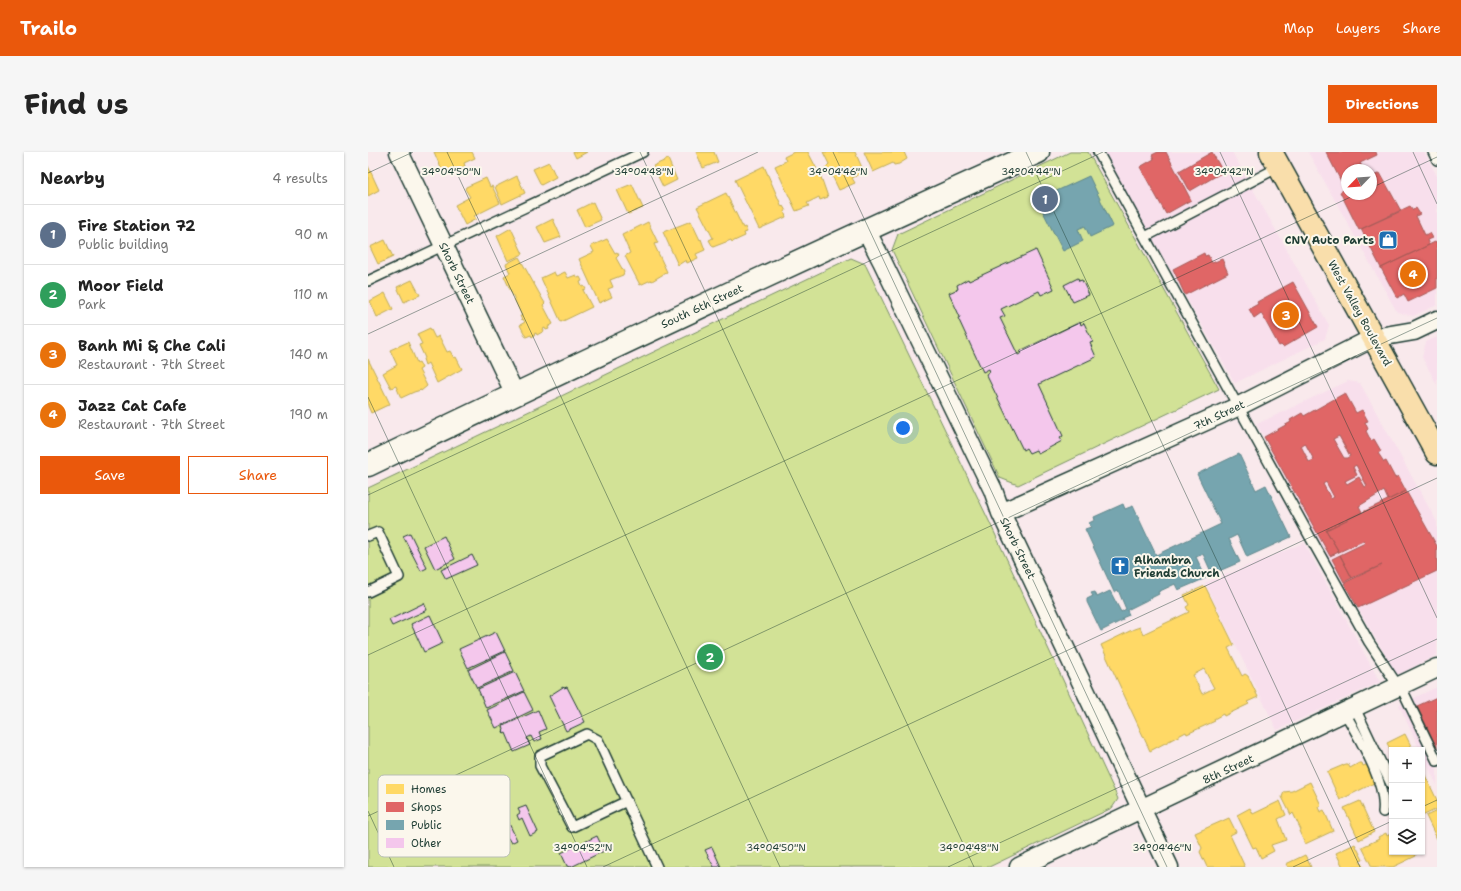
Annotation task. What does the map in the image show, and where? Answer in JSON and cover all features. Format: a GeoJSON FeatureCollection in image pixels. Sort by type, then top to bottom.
{"type":"FeatureCollection","features":[{"type":"Feature","properties":{"kind":"main road","name":"West Valley Boulevard"},"geometry":{"type":"LineString","coordinates":[[1275,159],[1437,452]]}},
{"type":"Feature","properties":{"kind":"street","name":"Shorb Street"},"geometry":{"type":"LineString","coordinates":[[399,152],[515,394]]}},
{"type":"Feature","properties":{"kind":"street","name":"South 6th Street"},"geometry":{"type":"LineString","coordinates":[[368,465],[515,394],[866,230],[1038,152]]}},
{"type":"Feature","properties":{"kind":"street","name":"Shorb Street"},"geometry":{"type":"LineString","coordinates":[[866,230],[990,483],[1001,513],[1169,867]]}},
{"type":"Feature","properties":{"kind":"street","name":"7th Street"},"geometry":{"type":"LineString","coordinates":[[1001,513],[1237,407],[1373,338],[1414,330],[1437,320]]}},
{"type":"Feature","properties":{"kind":"street","name":"8th Street"},"geometry":{"type":"LineString","coordinates":[[1019,867],[1143,810],[1399,685],[1437,668]]}},
{"type":"Feature","properties":{"kind":"lane"},"geometry":{"type":"LineString","coordinates":[[368,281],[643,152]]}},
{"type":"Feature","properties":{"kind":"lane"},"geometry":{"type":"LineString","coordinates":[[1098,152],[1237,407],[1369,642],[1399,685],[1437,761]]}},
{"type":"Feature","properties":{"kind":"lane"},"geometry":{"type":"LineString","coordinates":[[1433,152],[1437,160]]}},
{"type":"Feature","properties":{"kind":"lane"},"geometry":{"type":"LineString","coordinates":[[1145,237],[1275,159]]}},
{"type":"Feature","properties":{"kind":"lane"},"geometry":{"type":"LineString","coordinates":[[368,536],[378,532],[399,577],[368,592]]}},
{"type":"Feature","properties":{"kind":"lane"},"geometry":{"type":"LineString","coordinates":[[1350,710],[1390,783]]}},
{"type":"Feature","properties":{"kind":"lane"},"geometry":{"type":"LineString","coordinates":[[1350,710],[1379,781],[1385,801],[1383,812]]}},
{"type":"Feature","properties":{"kind":"lane"},"geometry":{"type":"LineString","coordinates":[[627,801],[572,827],[540,766],[540,756],[587,734],[598,740],[627,801],[657,867]]}},
{"type":"Feature","properties":{"kind":"shaded area"},"geometry":{"type":"Polygon","coordinates":[[[1103,152],[1232,152],[1329,325],[1325,339],[1235,383],[1103,152]]]}},
{"type":"Feature","properties":{"kind":"shaded area"},"geometry":{"type":"Polygon","coordinates":[[[1308,152],[1424,152],[1437,176],[1437,305],[1413,316],[1397,312],[1308,152]]]}},
{"type":"Feature","properties":{"kind":"shaded area"},"geometry":{"type":"Polygon","coordinates":[[[1437,337],[1437,385],[1422,357],[1426,342],[1437,337]]]}},
{"type":"Feature","properties":{"kind":"shaded area"},"geometry":{"type":"Polygon","coordinates":[[[1348,381],[1360,383],[1437,522],[1437,655],[1397,675],[1314,533],[1257,424],[1348,381]]]}},
{"type":"Feature","properties":{"kind":"shaded area"},"geometry":{"type":"Polygon","coordinates":[[[1304,543],[1380,682],[1277,730],[1205,583],[1304,543]]]}},
{"type":"Feature","properties":{"kind":"shaded area"},"geometry":{"type":"Polygon","coordinates":[[[1437,687],[1437,785],[1425,760],[1425,747],[1419,747],[1399,705],[1437,687]]]}},
{"type":"Feature","properties":{"kind":"green space"},"geometry":{"type":"Polygon","coordinates":[[[1070,152],[1088,152],[1219,389],[1018,485],[1000,478],[892,250],[898,234],[1070,152]]]}},
{"type":"Feature","properties":{"kind":"green space"},"geometry":{"type":"Polygon","coordinates":[[[851,258],[865,264],[989,521],[1118,799],[1112,808],[989,867],[368,867],[368,488],[851,258]]]}},
{"type":"Feature","properties":{"kind":"building: Homes"},"geometry":{"type":"Polygon","coordinates":[[[434,152],[472,152],[475,158],[464,163],[465,166],[456,170],[457,172],[444,175],[434,152]]]}},
{"type":"Feature","properties":{"kind":"building: Homes"},"geometry":{"type":"Polygon","coordinates":[[[573,152],[587,152],[576,158],[573,152]]]}},
{"type":"Feature","properties":{"kind":"building: Homes"},"geometry":{"type":"Polygon","coordinates":[[[696,152],[714,152],[718,162],[703,168],[696,152]]]}},
{"type":"Feature","properties":{"kind":"building: Homes"},"geometry":{"type":"Polygon","coordinates":[[[794,152],[808,152],[821,177],[828,197],[820,200],[819,197],[807,203],[809,206],[796,211],[775,166],[786,161],[784,157],[794,152]]]}},
{"type":"Feature","properties":{"kind":"building: Homes"},"geometry":{"type":"Polygon","coordinates":[[[823,152],[855,152],[864,172],[852,178],[855,183],[839,190],[829,169],[827,171],[825,168],[829,164],[823,152]]]}},
{"type":"Feature","properties":{"kind":"building: Homes"},"geometry":{"type":"Polygon","coordinates":[[[864,152],[904,152],[907,159],[899,164],[894,165],[893,163],[873,172],[864,152]]]}},
{"type":"Feature","properties":{"kind":"building: Homes"},"geometry":{"type":"Polygon","coordinates":[[[668,159],[677,180],[663,187],[653,166],[668,159]]]}},
{"type":"Feature","properties":{"kind":"building: Homes"},"geometry":{"type":"Polygon","coordinates":[[[549,162],[556,177],[541,185],[533,169],[549,162]]]}},
{"type":"Feature","properties":{"kind":"building: Homes"},"geometry":{"type":"Polygon","coordinates":[[[368,166],[379,190],[368,196],[368,166]]]}},
{"type":"Feature","properties":{"kind":"building: Homes"},"geometry":{"type":"Polygon","coordinates":[[[764,166],[782,207],[783,206],[786,211],[784,211],[786,217],[759,229],[735,180],[764,166]]]}},
{"type":"Feature","properties":{"kind":"building: Homes"},"geometry":{"type":"Polygon","coordinates":[[[517,176],[525,193],[502,204],[495,187],[517,176]]]}},
{"type":"Feature","properties":{"kind":"building: Homes"},"geometry":{"type":"Polygon","coordinates":[[[486,178],[490,187],[492,186],[500,203],[474,216],[476,219],[465,225],[455,205],[470,197],[465,189],[466,187],[486,178]]]}},
{"type":"Feature","properties":{"kind":"building: Homes"},"geometry":{"type":"Polygon","coordinates":[[[632,184],[643,208],[628,214],[617,190],[632,184]]]}},
{"type":"Feature","properties":{"kind":"building: Homes"},"geometry":{"type":"Polygon","coordinates":[[[726,193],[743,228],[745,227],[747,232],[744,233],[745,236],[732,242],[731,240],[713,247],[709,240],[713,238],[697,207],[726,193]]]}},
{"type":"Feature","properties":{"kind":"building: Homes"},"geometry":{"type":"Polygon","coordinates":[[[593,202],[601,220],[585,227],[577,210],[593,202]]]}},
{"type":"Feature","properties":{"kind":"building: Homes"},"geometry":{"type":"Polygon","coordinates":[[[553,219],[561,237],[545,243],[537,227],[553,219]]]}},
{"type":"Feature","properties":{"kind":"building: Homes"},"geometry":{"type":"Polygon","coordinates":[[[691,221],[705,250],[696,254],[698,258],[687,263],[686,260],[678,265],[663,232],[691,221]]]}},
{"type":"Feature","properties":{"kind":"building: Homes"},"geometry":{"type":"Polygon","coordinates":[[[648,222],[658,243],[654,244],[667,272],[652,281],[651,280],[640,285],[625,256],[630,253],[622,235],[648,222]]]}},
{"type":"Feature","properties":{"kind":"building: Homes"},"geometry":{"type":"Polygon","coordinates":[[[511,228],[523,254],[508,261],[497,236],[511,228]]]}},
{"type":"Feature","properties":{"kind":"building: Homes"},"geometry":{"type":"Polygon","coordinates":[[[607,239],[615,253],[617,252],[619,255],[616,258],[624,272],[623,275],[610,280],[613,287],[608,289],[612,297],[599,303],[579,259],[594,252],[591,246],[607,239]]]}},
{"type":"Feature","properties":{"kind":"building: Homes"},"geometry":{"type":"Polygon","coordinates":[[[385,240],[393,257],[378,264],[370,247],[385,240]]]}},
{"type":"Feature","properties":{"kind":"building: Homes"},"geometry":{"type":"Polygon","coordinates":[[[519,257],[545,303],[543,305],[553,324],[548,327],[549,329],[546,330],[545,328],[543,329],[544,331],[537,335],[536,333],[534,334],[535,335],[532,337],[531,335],[526,337],[520,325],[525,322],[520,316],[522,316],[504,276],[510,273],[506,264],[519,257]]]}},
{"type":"Feature","properties":{"kind":"building: Homes"},"geometry":{"type":"Polygon","coordinates":[[[554,272],[556,276],[565,272],[568,278],[576,275],[578,278],[580,277],[582,287],[584,286],[586,289],[583,290],[592,307],[561,322],[541,278],[554,272]]]}},
{"type":"Feature","properties":{"kind":"building: Homes"},"geometry":{"type":"Polygon","coordinates":[[[412,280],[420,295],[404,302],[397,287],[412,280]]]}},
{"type":"Feature","properties":{"kind":"building: Homes"},"geometry":{"type":"Polygon","coordinates":[[[385,293],[393,309],[377,317],[370,301],[385,293]]]}},
{"type":"Feature","properties":{"kind":"building: Homes"},"geometry":{"type":"Polygon","coordinates":[[[430,328],[435,338],[439,336],[447,352],[450,351],[454,358],[456,357],[462,369],[437,383],[428,363],[425,365],[423,359],[425,358],[419,345],[422,344],[417,334],[430,328]]]}},
{"type":"Feature","properties":{"kind":"building: Homes"},"geometry":{"type":"Polygon","coordinates":[[[408,342],[417,363],[419,362],[422,368],[419,370],[427,386],[421,391],[414,392],[401,398],[396,386],[391,388],[383,373],[397,365],[390,350],[408,342]]]}},
{"type":"Feature","properties":{"kind":"building: Homes"},"geometry":{"type":"Polygon","coordinates":[[[368,359],[390,404],[371,413],[368,406],[368,359]]]}},
{"type":"Feature","properties":{"kind":"building: Homes"},"geometry":{"type":"Polygon","coordinates":[[[1205,586],[1234,645],[1228,648],[1242,676],[1245,674],[1248,676],[1258,697],[1247,702],[1249,704],[1214,719],[1215,721],[1187,734],[1186,732],[1150,751],[1101,645],[1140,627],[1143,634],[1189,612],[1186,607],[1189,605],[1184,595],[1205,586]],[[1204,669],[1193,675],[1202,694],[1214,688],[1204,669]]]}},
{"type":"Feature","properties":{"kind":"building: Homes"},"geometry":{"type":"Polygon","coordinates":[[[1405,734],[1412,747],[1389,747],[1387,743],[1405,734]]]}},
{"type":"Feature","properties":{"kind":"building: Homes"},"geometry":{"type":"Polygon","coordinates":[[[1362,763],[1363,766],[1368,764],[1376,782],[1340,800],[1327,772],[1346,764],[1348,764],[1350,768],[1362,763]]]}},
{"type":"Feature","properties":{"kind":"building: Homes"},"geometry":{"type":"Polygon","coordinates":[[[1425,775],[1437,800],[1437,809],[1425,815],[1425,775]]]}},
{"type":"Feature","properties":{"kind":"building: Homes"},"geometry":{"type":"Polygon","coordinates":[[[1310,782],[1321,805],[1318,807],[1320,812],[1324,810],[1333,831],[1305,844],[1299,831],[1301,830],[1293,813],[1291,815],[1282,797],[1284,792],[1292,791],[1310,782]]]}},
{"type":"Feature","properties":{"kind":"building: Homes"},"geometry":{"type":"Polygon","coordinates":[[[1280,801],[1286,815],[1278,819],[1286,840],[1271,845],[1274,851],[1261,858],[1256,847],[1253,848],[1237,815],[1250,808],[1253,814],[1280,801]]]}},
{"type":"Feature","properties":{"kind":"building: Homes"},"geometry":{"type":"Polygon","coordinates":[[[1360,801],[1374,832],[1359,840],[1344,808],[1360,801]]]}},
{"type":"Feature","properties":{"kind":"building: Homes"},"geometry":{"type":"Polygon","coordinates":[[[1437,811],[1437,839],[1426,816],[1437,811]]]}},
{"type":"Feature","properties":{"kind":"building: Homes"},"geometry":{"type":"Polygon","coordinates":[[[1229,818],[1236,832],[1230,835],[1245,867],[1207,867],[1200,852],[1202,848],[1195,833],[1229,818]]]}},
{"type":"Feature","properties":{"kind":"building: Homes"},"geometry":{"type":"Polygon","coordinates":[[[1386,833],[1387,836],[1389,835],[1389,855],[1416,856],[1393,867],[1372,867],[1362,847],[1379,839],[1378,837],[1386,833]]]}},
{"type":"Feature","properties":{"kind":"building: Homes"},"geometry":{"type":"Polygon","coordinates":[[[1355,844],[1363,860],[1360,861],[1363,867],[1343,867],[1336,853],[1355,844]]]}},
{"type":"Feature","properties":{"kind":"building: Homes"},"geometry":{"type":"Polygon","coordinates":[[[1305,855],[1311,867],[1288,867],[1286,864],[1305,855]]]}},
{"type":"Feature","properties":{"kind":"building: Shops"},"geometry":{"type":"Polygon","coordinates":[[[1158,152],[1166,152],[1191,200],[1166,214],[1140,167],[1154,159],[1152,155],[1158,152]]]}},
{"type":"Feature","properties":{"kind":"building: Shops"},"geometry":{"type":"Polygon","coordinates":[[[1212,152],[1223,172],[1190,191],[1179,171],[1212,152]]]}},
{"type":"Feature","properties":{"kind":"building: Shops"},"geometry":{"type":"Polygon","coordinates":[[[1326,152],[1376,152],[1377,155],[1361,164],[1341,164],[1341,181],[1326,152]]]}},
{"type":"Feature","properties":{"kind":"building: Shops"},"geometry":{"type":"Polygon","coordinates":[[[1380,173],[1401,211],[1359,230],[1344,200],[1377,200],[1377,174],[1380,173]]]}},
{"type":"Feature","properties":{"kind":"building: Shops"},"geometry":{"type":"Polygon","coordinates":[[[1410,206],[1413,210],[1416,208],[1420,214],[1416,216],[1425,235],[1429,233],[1432,238],[1427,240],[1429,245],[1381,268],[1361,229],[1410,206]]]}},
{"type":"Feature","properties":{"kind":"building: Shops"},"geometry":{"type":"Polygon","coordinates":[[[1437,241],[1437,288],[1408,302],[1404,294],[1397,298],[1381,268],[1437,241]]]}},
{"type":"Feature","properties":{"kind":"building: Shops"},"geometry":{"type":"Polygon","coordinates":[[[1204,253],[1205,256],[1208,255],[1212,263],[1222,259],[1228,273],[1185,295],[1173,269],[1204,253]]]}},
{"type":"Feature","properties":{"kind":"building: Shops"},"geometry":{"type":"Polygon","coordinates":[[[1293,282],[1318,327],[1283,347],[1281,345],[1279,346],[1261,313],[1254,318],[1249,309],[1258,304],[1257,302],[1293,282]]]}},
{"type":"Feature","properties":{"kind":"building: Shops"},"geometry":{"type":"Polygon","coordinates":[[[1345,393],[1356,413],[1362,410],[1368,421],[1365,422],[1368,429],[1366,431],[1371,441],[1374,439],[1381,451],[1378,453],[1384,462],[1386,461],[1395,478],[1398,476],[1406,491],[1388,500],[1384,491],[1359,506],[1362,512],[1326,530],[1339,552],[1330,556],[1264,437],[1291,422],[1290,420],[1302,413],[1304,416],[1345,393]],[[1339,436],[1333,439],[1344,458],[1350,456],[1339,436]],[[1305,443],[1301,446],[1309,462],[1314,460],[1305,443]],[[1356,465],[1353,467],[1357,475],[1345,481],[1347,484],[1359,477],[1365,487],[1367,486],[1356,465]],[[1326,482],[1323,484],[1331,499],[1334,497],[1326,482]]]}},
{"type":"Feature","properties":{"kind":"building: Shops"},"geometry":{"type":"Polygon","coordinates":[[[1406,491],[1437,546],[1437,571],[1358,608],[1344,583],[1382,565],[1352,578],[1340,555],[1365,543],[1363,541],[1339,552],[1326,530],[1406,491]]]}},
{"type":"Feature","properties":{"kind":"building: Shops"},"geometry":{"type":"Polygon","coordinates":[[[1340,555],[1352,578],[1344,582],[1332,559],[1340,555]]]}},
{"type":"Feature","properties":{"kind":"building: Shops"},"geometry":{"type":"Polygon","coordinates":[[[1437,697],[1437,748],[1417,706],[1437,697]]]}},
{"type":"Feature","properties":{"kind":"building: Public"},"geometry":{"type":"Polygon","coordinates":[[[1089,176],[1113,226],[1090,237],[1085,226],[1078,229],[1083,241],[1063,251],[1037,200],[1089,176]]]}},
{"type":"Feature","properties":{"kind":"building: Public"},"geometry":{"type":"Polygon","coordinates":[[[1239,454],[1256,490],[1266,485],[1291,537],[1247,557],[1237,535],[1229,539],[1240,562],[1212,574],[1203,554],[1196,557],[1206,578],[1178,590],[1175,584],[1158,592],[1159,594],[1127,610],[1129,615],[1122,618],[1123,620],[1101,631],[1087,602],[1087,599],[1093,596],[1091,593],[1095,592],[1097,597],[1110,591],[1121,612],[1126,609],[1118,590],[1114,592],[1085,529],[1091,527],[1089,523],[1095,520],[1094,517],[1123,504],[1125,509],[1133,506],[1156,555],[1221,524],[1197,474],[1239,454]]]}},
{"type":"Feature","properties":{"kind":"building: Other"},"geometry":{"type":"Polygon","coordinates":[[[1036,250],[1054,289],[1041,295],[1039,291],[1001,309],[1005,316],[1000,318],[1018,355],[1022,353],[1020,351],[1080,322],[1081,325],[1084,323],[1093,342],[1090,343],[1096,357],[1039,384],[1063,436],[1060,438],[1062,441],[1038,454],[1036,450],[1029,453],[1026,448],[1023,450],[986,374],[990,372],[989,369],[983,372],[958,318],[960,317],[949,293],[958,289],[957,285],[968,279],[969,281],[1036,250]]]}},
{"type":"Feature","properties":{"kind":"building: Other"},"geometry":{"type":"Polygon","coordinates":[[[1078,278],[1079,281],[1082,280],[1089,295],[1073,302],[1064,285],[1078,278]]]}},
{"type":"Feature","properties":{"kind":"building: Other"},"geometry":{"type":"Polygon","coordinates":[[[410,533],[427,568],[421,571],[403,536],[410,533]]]}},
{"type":"Feature","properties":{"kind":"building: Other"},"geometry":{"type":"Polygon","coordinates":[[[444,536],[455,559],[435,569],[424,546],[444,536]]]}},
{"type":"Feature","properties":{"kind":"building: Other"},"geometry":{"type":"Polygon","coordinates":[[[472,555],[477,565],[446,579],[441,570],[472,555]]]}},
{"type":"Feature","properties":{"kind":"building: Other"},"geometry":{"type":"Polygon","coordinates":[[[424,603],[427,610],[392,626],[389,620],[424,603]]]}},
{"type":"Feature","properties":{"kind":"building: Other"},"geometry":{"type":"Polygon","coordinates":[[[430,615],[443,643],[424,652],[411,624],[430,615]]]}},
{"type":"Feature","properties":{"kind":"building: Other"},"geometry":{"type":"Polygon","coordinates":[[[496,632],[505,651],[468,668],[459,649],[496,632]]]}},
{"type":"Feature","properties":{"kind":"building: Other"},"geometry":{"type":"Polygon","coordinates":[[[505,652],[514,671],[477,688],[468,670],[505,652]]]}},
{"type":"Feature","properties":{"kind":"building: Other"},"geometry":{"type":"Polygon","coordinates":[[[515,672],[524,691],[486,708],[478,689],[515,672]]]}},
{"type":"Feature","properties":{"kind":"building: Other"},"geometry":{"type":"Polygon","coordinates":[[[563,687],[567,687],[585,722],[566,731],[549,696],[563,687]]]}},
{"type":"Feature","properties":{"kind":"building: Other"},"geometry":{"type":"Polygon","coordinates":[[[524,692],[533,710],[496,728],[487,710],[524,692]]]}},
{"type":"Feature","properties":{"kind":"building: Other"},"geometry":{"type":"Polygon","coordinates":[[[538,710],[546,729],[539,732],[542,739],[534,742],[531,736],[527,738],[530,745],[514,752],[506,733],[504,734],[503,726],[538,710]]]}},
{"type":"Feature","properties":{"kind":"building: Other"},"geometry":{"type":"Polygon","coordinates":[[[526,806],[538,832],[530,836],[522,818],[519,820],[517,815],[520,813],[518,809],[526,806]]]}},
{"type":"Feature","properties":{"kind":"building: Other"},"geometry":{"type":"Polygon","coordinates":[[[510,826],[517,840],[511,843],[510,841],[510,826]]]}},
{"type":"Feature","properties":{"kind":"building: Other"},"geometry":{"type":"Polygon","coordinates":[[[597,836],[604,851],[571,867],[567,866],[561,853],[597,836]]]}},
{"type":"Feature","properties":{"kind":"building: Other"},"geometry":{"type":"Polygon","coordinates":[[[712,847],[721,867],[714,867],[705,850],[712,847]]]}},
{"type":"Feature","properties":{"kind":"place","name":"Fire Station 72"},"geometry":{"type":"Point","coordinates":[1045,199]}},
{"type":"Feature","properties":{"kind":"place","name":"CNV Auto Parts"},"geometry":{"type":"Point","coordinates":[1388,240]}},
{"type":"Feature","properties":{"kind":"place","name":"Jazz Cat Cafe"},"geometry":{"type":"Point","coordinates":[1413,274]}},
{"type":"Feature","properties":{"kind":"place","name":"Banh Mi & Che Cali"},"geometry":{"type":"Point","coordinates":[1286,315]}},
{"type":"Feature","properties":{"kind":"place","name":"Alhambra Friends Church"},"geometry":{"type":"Point","coordinates":[1120,566]}},
{"type":"Feature","properties":{"kind":"place","name":"Moor Field"},"geometry":{"type":"Point","coordinates":[710,657]}}]}
